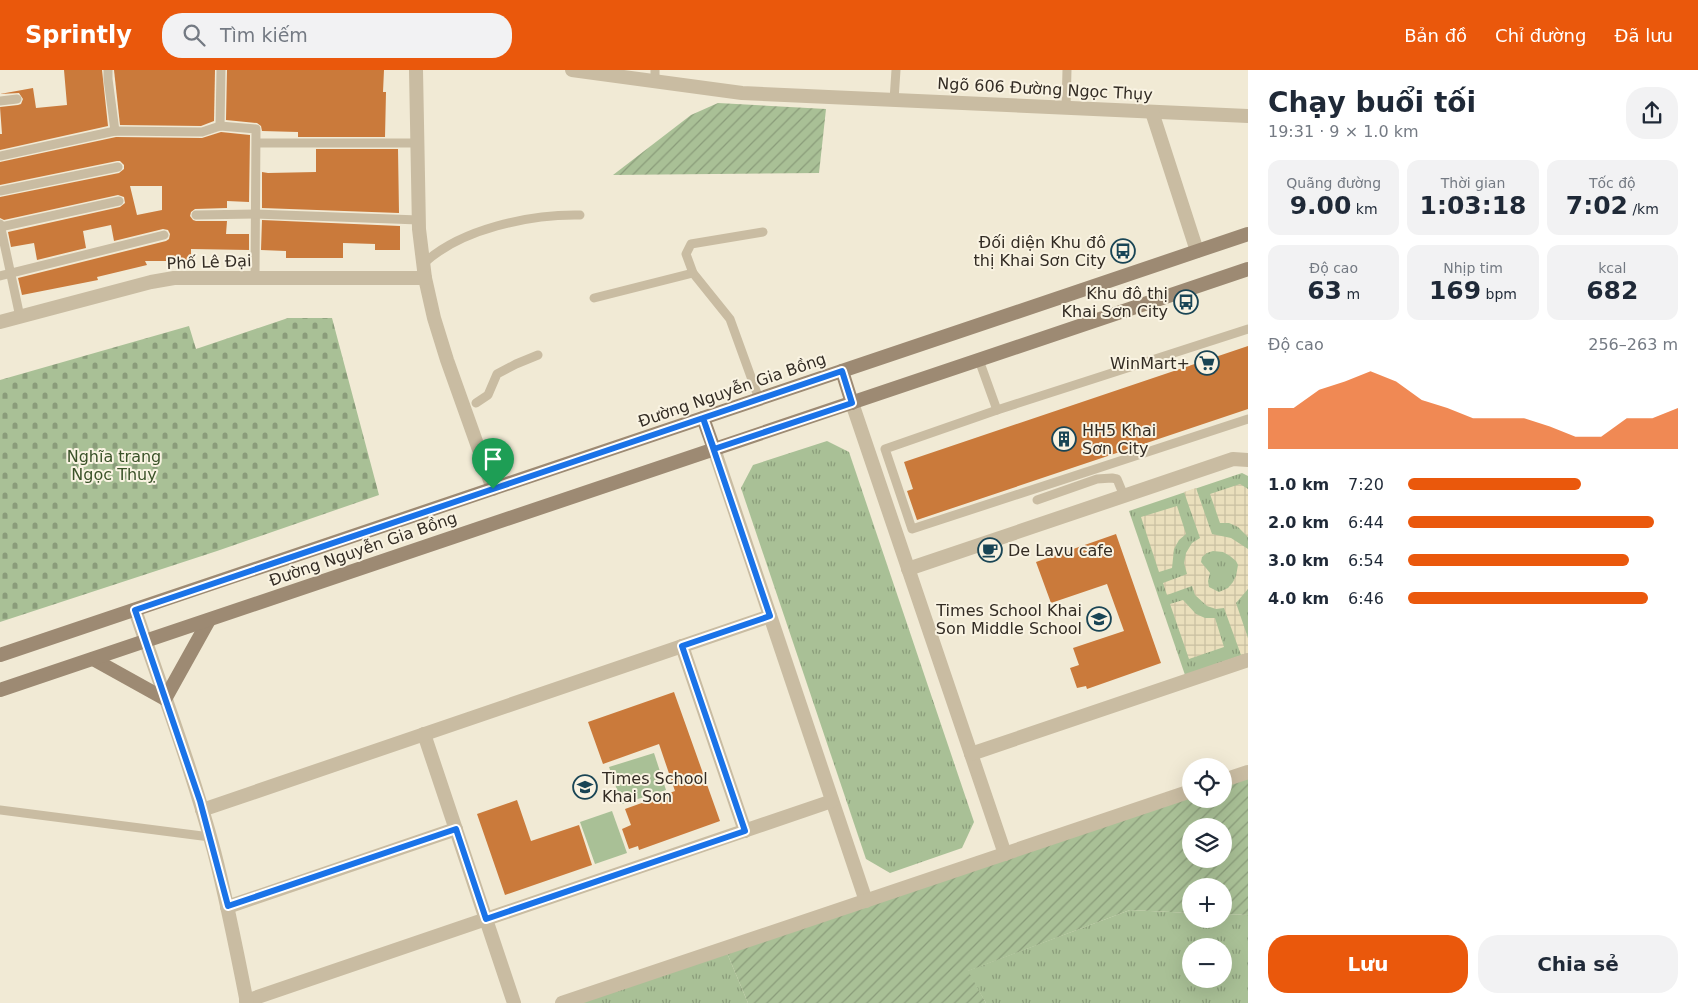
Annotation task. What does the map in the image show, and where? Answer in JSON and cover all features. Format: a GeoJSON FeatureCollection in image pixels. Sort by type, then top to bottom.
{"type":"FeatureCollection","features":[{"type":"Feature","properties":{"kind":"main road","name":"Đường Nguyễn Gia Bồng"},"geometry":{"type":"LineString","coordinates":[[0,655],[1248,234]]}},
{"type":"Feature","properties":{"kind":"main road","name":"Đường Nguyễn Gia Bồng"},"geometry":{"type":"LineString","coordinates":[[0,690],[1248,269]]}},
{"type":"Feature","properties":{"kind":"main road"},"geometry":{"type":"LineString","coordinates":[[842,371],[852,403]]}},
{"type":"Feature","properties":{"kind":"main road"},"geometry":{"type":"LineString","coordinates":[[703,418],[714,449]]}},
{"type":"Feature","properties":{"kind":"main road"},"geometry":{"type":"LineString","coordinates":[[94,658],[165,699],[209,620]]}},
{"type":"Feature","properties":{"kind":"street"},"geometry":{"type":"LineString","coordinates":[[416,70],[419,220],[424,271],[444,353],[493,489]]}},
{"type":"Feature","properties":{"kind":"street","name":"Ngõ 606 Đường Ngọc Thụy"},"geometry":{"type":"LineString","coordinates":[[572,70],[655,76],[734,92],[1248,116]]}},
{"type":"Feature","properties":{"kind":"street"},"geometry":{"type":"LineString","coordinates":[[1152,112],[1197,251]]}},
{"type":"Feature","properties":{"kind":"street","name":"Phố Lê Đại"},"geometry":{"type":"LineString","coordinates":[[0,322],[159,281],[197,277],[255,277],[424,271]]}},
{"type":"Feature","properties":{"kind":"street"},"geometry":{"type":"LineString","coordinates":[[852,403],[1004,854]]}},
{"type":"Feature","properties":{"kind":"street"},"geometry":{"type":"LineString","coordinates":[[714,449],[866,900]]}},
{"type":"Feature","properties":{"kind":"street"},"geometry":{"type":"LineString","coordinates":[[908,569],[1233,459],[1248,460]]}},
{"type":"Feature","properties":{"kind":"street"},"geometry":{"type":"LineString","coordinates":[[135,610],[210,837],[228,906],[247,1002],[832,801]]}},
{"type":"Feature","properties":{"kind":"street"},"geometry":{"type":"LineString","coordinates":[[202,810],[770,616]]}},
{"type":"Feature","properties":{"kind":"street"},"geometry":{"type":"LineString","coordinates":[[682,646],[745,831]]}},
{"type":"Feature","properties":{"kind":"street"},"geometry":{"type":"LineString","coordinates":[[971,754],[1248,660]]}},
{"type":"Feature","properties":{"kind":"street"},"geometry":{"type":"LineString","coordinates":[[424,734],[514,1003]]}},
{"type":"Feature","properties":{"kind":"street"},"geometry":{"type":"LineString","coordinates":[[1232,777],[1248,772]]}},
{"type":"Feature","properties":{"kind":"street"},"geometry":{"type":"LineString","coordinates":[[562,1003],[1182,794]]}},
{"type":"Feature","properties":{"kind":"street"},"geometry":{"type":"LineString","coordinates":[[228,906],[456,829]]}},
{"type":"Feature","properties":{"kind":"lane"},"geometry":{"type":"LineString","coordinates":[[108,70],[115,131]]}},
{"type":"Feature","properties":{"kind":"lane"},"geometry":{"type":"LineString","coordinates":[[220,126],[221,70]]}},
{"type":"Feature","properties":{"kind":"lane"},"geometry":{"type":"LineString","coordinates":[[894,100],[896,70]]}},
{"type":"Feature","properties":{"kind":"lane"},"geometry":{"type":"LineString","coordinates":[[1066,108],[1067,70]]}},
{"type":"Feature","properties":{"kind":"lane"},"geometry":{"type":"LineString","coordinates":[[0,101],[17,99]]}},
{"type":"Feature","properties":{"kind":"lane"},"geometry":{"type":"LineString","coordinates":[[0,156],[115,131],[202,132],[220,126],[256,129],[255,277]]}},
{"type":"Feature","properties":{"kind":"lane"},"geometry":{"type":"LineString","coordinates":[[257,143],[417,143]]}},
{"type":"Feature","properties":{"kind":"lane"},"geometry":{"type":"LineString","coordinates":[[0,191],[118,167]]}},
{"type":"Feature","properties":{"kind":"lane"},"geometry":{"type":"LineString","coordinates":[[20,316],[0,226],[119,201]]}},
{"type":"Feature","properties":{"kind":"lane"},"geometry":{"type":"LineString","coordinates":[[196,215],[254,214],[419,220]]}},
{"type":"Feature","properties":{"kind":"lane"},"geometry":{"type":"LineString","coordinates":[[424,271],[434,254],[453,244],[506,223],[556,214],[580,215]]}},
{"type":"Feature","properties":{"kind":"lane"},"geometry":{"type":"LineString","coordinates":[[759,399],[730,319],[693,273],[686,254],[691,244],[763,232]]}},
{"type":"Feature","properties":{"kind":"lane"},"geometry":{"type":"LineString","coordinates":[[0,276],[164,235]]}},
{"type":"Feature","properties":{"kind":"lane"},"geometry":{"type":"LineString","coordinates":[[594,298],[693,273]]}},
{"type":"Feature","properties":{"kind":"lane"},"geometry":{"type":"LineString","coordinates":[[1248,329],[997,410],[885,449],[912,529],[1248,418]]}},
{"type":"Feature","properties":{"kind":"lane"},"geometry":{"type":"LineString","coordinates":[[476,403],[488,395],[497,374],[538,355]]}},
{"type":"Feature","properties":{"kind":"lane"},"geometry":{"type":"LineString","coordinates":[[979,360],[997,410]]}},
{"type":"Feature","properties":{"kind":"lane"},"geometry":{"type":"LineString","coordinates":[[1111,464],[1124,496]]}},
{"type":"Feature","properties":{"kind":"lane"},"geometry":{"type":"LineString","coordinates":[[1037,500],[1098,479],[1117,479]]}},
{"type":"Feature","properties":{"kind":"lane"},"geometry":{"type":"LineString","coordinates":[[0,810],[210,837]]}},
{"type":"Feature","properties":{"kind":"green space"},"geometry":{"type":"Polygon","coordinates":[[[718,103],[826,109],[819,173],[613,175],[691,115],[718,103]]]}},
{"type":"Feature","properties":{"kind":"green space","name":"Nghĩa trang Ngọc Thuỵ"},"geometry":{"type":"Polygon","coordinates":[[[288,318],[332,318],[379,495],[217,551],[0,622],[0,380],[189,326],[196,349],[288,318]]]}},
{"type":"Feature","properties":{"kind":"green space"},"geometry":{"type":"Polygon","coordinates":[[[827,441],[849,452],[974,822],[962,848],[890,873],[866,859],[741,488],[753,465],[827,441]]]}},
{"type":"Feature","properties":{"kind":"green space"},"geometry":{"type":"Polygon","coordinates":[[[1242,473],[1248,476],[1248,653],[1185,675],[1129,511],[1242,473]]]}},
{"type":"Feature","properties":{"kind":"green space"},"geometry":{"type":"Polygon","coordinates":[[[654,753],[666,790],[622,804],[609,767],[654,753]]]}},
{"type":"Feature","properties":{"kind":"green space"},"geometry":{"type":"Polygon","coordinates":[[[1248,775],[1248,915],[1232,914],[1232,878],[1182,878],[1182,913],[1130,910],[968,971],[986,1003],[748,1003],[727,953],[1182,797],[1182,808],[1232,808],[1232,780],[1248,775]]]}},
{"type":"Feature","properties":{"kind":"green space"},"geometry":{"type":"Polygon","coordinates":[[[612,811],[627,853],[595,864],[580,822],[612,811]]]}},
{"type":"Feature","properties":{"kind":"green space"},"geometry":{"type":"Polygon","coordinates":[[[1130,910],[1182,913],[1182,928],[1232,928],[1232,914],[1248,915],[1248,1003],[986,1003],[967,971],[1130,910]]]}},
{"type":"Feature","properties":{"kind":"green space"},"geometry":{"type":"Polygon","coordinates":[[[727,953],[748,1003],[579,1003],[727,953]]]}},
{"type":"Feature","properties":{"kind":"shaded area"},"geometry":{"type":"Polygon","coordinates":[[[1240,484],[1248,489],[1248,537],[1238,527],[1229,523],[1220,523],[1210,494],[1240,484]]]}},
{"type":"Feature","properties":{"kind":"shaded area"},"geometry":{"type":"Polygon","coordinates":[[[1196,488],[1212,534],[1231,538],[1248,549],[1248,589],[1236,603],[1248,638],[1248,653],[1241,655],[1224,608],[1216,609],[1207,606],[1195,595],[1192,586],[1167,595],[1163,583],[1187,574],[1184,563],[1186,553],[1192,543],[1200,538],[1184,492],[1196,488]],[[1213,551],[1207,553],[1202,557],[1201,562],[1210,573],[1209,587],[1219,592],[1228,588],[1233,582],[1238,565],[1236,561],[1223,552],[1213,551]]]}},
{"type":"Feature","properties":{"kind":"shaded area"},"geometry":{"type":"Polygon","coordinates":[[[1177,506],[1186,534],[1179,540],[1174,549],[1172,568],[1159,572],[1141,517],[1177,506]]]}},
{"type":"Feature","properties":{"kind":"shaded area"},"geometry":{"type":"Polygon","coordinates":[[[1183,600],[1196,614],[1205,618],[1215,618],[1224,647],[1189,659],[1170,604],[1183,600]]]}},
{"type":"Feature","properties":{"kind":"building"},"geometry":{"type":"Polygon","coordinates":[[[64,70],[102,70],[108,126],[0,150],[0,134],[2,134],[0,107],[21,104],[23,99],[19,93],[0,94],[33,88],[36,108],[67,105],[64,70]]]}},
{"type":"Feature","properties":{"kind":"building"},"geometry":{"type":"Polygon","coordinates":[[[114,70],[215,70],[214,121],[201,126],[120,125],[114,70]]]}},
{"type":"Feature","properties":{"kind":"building"},"geometry":{"type":"Polygon","coordinates":[[[227,70],[384,70],[383,92],[386,92],[385,137],[298,137],[298,132],[262,131],[261,126],[257,123],[226,120],[227,70]]]}},
{"type":"Feature","properties":{"kind":"building"},"geometry":{"type":"Polygon","coordinates":[[[221,132],[250,135],[249,202],[227,201],[227,208],[195,209],[191,212],[190,216],[196,221],[227,221],[226,234],[249,234],[249,250],[191,249],[191,261],[145,261],[147,265],[97,277],[98,280],[22,295],[18,278],[166,241],[169,239],[170,234],[168,230],[163,229],[114,241],[111,225],[83,231],[86,248],[37,260],[34,243],[11,247],[8,232],[120,207],[125,203],[124,197],[118,195],[4,220],[0,218],[0,197],[119,173],[124,169],[124,165],[117,161],[0,185],[0,162],[116,137],[202,138],[221,132]],[[130,186],[137,215],[162,210],[162,186],[130,186]]]}},
{"type":"Feature","properties":{"kind":"building"},"geometry":{"type":"Polygon","coordinates":[[[316,149],[398,149],[399,213],[262,208],[262,172],[316,172],[316,149]]]}},
{"type":"Feature","properties":{"kind":"building"},"geometry":{"type":"Polygon","coordinates":[[[262,220],[400,226],[400,250],[375,250],[375,244],[343,243],[343,258],[286,258],[286,251],[261,250],[262,220]]]}},
{"type":"Feature","properties":{"kind":"building","name":"HH5 Khai Sơn City"},"geometry":{"type":"Polygon","coordinates":[[[1248,346],[1248,409],[917,520],[907,491],[913,489],[904,462],[1248,346]]]}},
{"type":"Feature","properties":{"kind":"building","name":"Times School Khai Son Middle School"},"geometry":{"type":"Polygon","coordinates":[[[1116,534],[1161,663],[1087,689],[1086,686],[1077,688],[1070,668],[1079,665],[1073,648],[1124,631],[1107,584],[1051,603],[1036,562],[1116,534]]]}},
{"type":"Feature","properties":{"kind":"building"},"geometry":{"type":"Polygon","coordinates":[[[674,692],[720,821],[639,850],[638,846],[629,849],[622,829],[631,825],[625,809],[675,791],[659,744],[603,764],[588,722],[674,692]]]}},
{"type":"Feature","properties":{"kind":"building"},"geometry":{"type":"Polygon","coordinates":[[[517,800],[531,841],[579,825],[592,865],[505,895],[477,814],[517,800]]]}},
{"type":"Feature","properties":{"kind":"place","name":"Đối diện Khu đô thị Khai Sơn City"},"geometry":{"type":"Point","coordinates":[1123,251]}},
{"type":"Feature","properties":{"kind":"place","name":"Khu đô thị Khai Sơn City"},"geometry":{"type":"Point","coordinates":[1186,302]}},
{"type":"Feature","properties":{"kind":"place","name":"WinMart+"},"geometry":{"type":"Point","coordinates":[1207,363]}},
{"type":"Feature","properties":{"kind":"place","name":"HH5 Khai Sơn City"},"geometry":{"type":"Point","coordinates":[1064,439]}},
{"type":"Feature","properties":{"kind":"place","name":"De Lavu cafe"},"geometry":{"type":"Point","coordinates":[990,550]}},
{"type":"Feature","properties":{"kind":"place","name":"Times School Khai Son Middle School"},"geometry":{"type":"Point","coordinates":[1099,619]}},
{"type":"Feature","properties":{"kind":"place","name":"Times School Khai Son"},"geometry":{"type":"Point","coordinates":[585,787]}},
{"type":"Feature","properties":{"kind":"route"},"geometry":{"type":"LineString","coordinates":[[493,489],[135,610],[200,801],[228,906],[456,829],[486,919],[745,831],[682,646],[770,616],[703,418],[842,371],[852,403],[714,449],[703,418],[493,489]]}}]}
